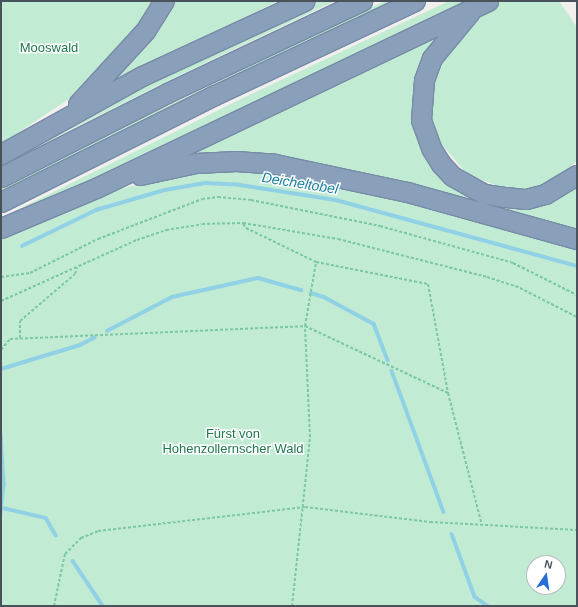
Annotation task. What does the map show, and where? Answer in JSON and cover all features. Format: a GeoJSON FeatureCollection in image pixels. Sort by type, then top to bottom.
{"type":"FeatureCollection","features":[{"type":"Feature","properties":{"kind":"highway"},"geometry":{"type":"LineString","coordinates":[[68,115],[145,31],[164,1]]}},
{"type":"Feature","properties":{"kind":"highway"},"geometry":{"type":"LineString","coordinates":[[1,154],[68,115],[142,76],[304,1]]}},
{"type":"Feature","properties":{"kind":"highway"},"geometry":{"type":"LineString","coordinates":[[1,177],[167,93],[362,1]]}},
{"type":"Feature","properties":{"kind":"highway"},"geometry":{"type":"LineString","coordinates":[[1,202],[215,95],[415,1]]}},
{"type":"Feature","properties":{"kind":"highway"},"geometry":{"type":"LineString","coordinates":[[482,4],[432,58],[424,80],[422,120],[431,148],[452,176],[484,194],[526,199],[552,191],[577,175]]}},
{"type":"Feature","properties":{"kind":"highway"},"geometry":{"type":"LineString","coordinates":[[1,228],[98,187],[482,4]]}},
{"type":"Feature","properties":{"kind":"highway"},"geometry":{"type":"LineString","coordinates":[[98,187],[196,164],[236,162],[274,164],[406,192],[577,239]]}},
{"type":"Feature","properties":{"kind":"path"},"geometry":{"type":"LineString","coordinates":[[1,277],[30,273],[98,239],[202,199],[218,197],[251,200],[380,226],[513,263],[577,294]]}},
{"type":"Feature","properties":{"kind":"path"},"geometry":{"type":"LineString","coordinates":[[243,223],[246,228],[316,262],[428,284],[448,393],[482,525]]}},
{"type":"Feature","properties":{"kind":"path"},"geometry":{"type":"LineString","coordinates":[[1,301],[166,230],[202,224],[243,223],[338,239],[488,277],[520,288],[577,317]]}},
{"type":"Feature","properties":{"kind":"path"},"geometry":{"type":"LineString","coordinates":[[292,606],[305,507],[310,437],[305,326],[316,262]]}},
{"type":"Feature","properties":{"kind":"path"},"geometry":{"type":"LineString","coordinates":[[20,338],[20,321],[75,274],[77,267]]}},
{"type":"Feature","properties":{"kind":"path"},"geometry":{"type":"LineString","coordinates":[[1,350],[10,339],[20,338],[305,326],[448,393]]}},
{"type":"Feature","properties":{"kind":"path"},"geometry":{"type":"LineString","coordinates":[[54,606],[65,554],[81,538],[98,531],[305,507],[482,525],[577,530]]}},
{"type":"Feature","properties":{"kind":"green space","name":"Mooswald"},"geometry":{"type":"Polygon","coordinates":[[[1,1],[158,1],[145,23],[75,95],[1,144],[1,1]]]}},
{"type":"Feature","properties":{"kind":"green space"},"geometry":{"type":"Polygon","coordinates":[[[173,1],[278,1],[109,83],[131,61],[173,1]]]}},
{"type":"Feature","properties":{"kind":"green space"},"geometry":{"type":"Polygon","coordinates":[[[335,1],[159,85],[1,165],[1,161],[67,123],[313,2],[335,1]]]}},
{"type":"Feature","properties":{"kind":"green space"},"geometry":{"type":"Polygon","coordinates":[[[385,1],[402,1],[1,197],[1,188],[31,172],[385,1]]]}},
{"type":"Feature","properties":{"kind":"green space"},"geometry":{"type":"Polygon","coordinates":[[[449,1],[471,1],[92,180],[1,218],[249,95],[449,1]]]}},
{"type":"Feature","properties":{"kind":"green space"},"geometry":{"type":"Polygon","coordinates":[[[504,1],[559,1],[577,27],[577,160],[567,171],[542,185],[530,188],[503,188],[467,174],[439,141],[429,110],[435,69],[475,15],[504,1]]]}},
{"type":"Feature","properties":{"kind":"green space"},"geometry":{"type":"Polygon","coordinates":[[[443,29],[426,54],[416,80],[414,111],[447,178],[547,200],[577,185],[577,232],[334,168],[165,162],[443,29]]]}},
{"type":"Feature","properties":{"kind":"green space","name":"Fürst von Hohenzollernscher Wald"},"geometry":{"type":"Polygon","coordinates":[[[232,170],[295,177],[381,195],[577,246],[577,606],[1,606],[1,236],[113,191],[174,175],[232,170]]]}},
{"type":"Feature","properties":{"kind":"waterway","name":"Deicheltobel"},"geometry":{"type":"LineString","coordinates":[[22,246],[96,210],[165,190],[206,183],[240,185],[336,200],[577,266]]}},
{"type":"Feature","properties":{"kind":"waterway"},"geometry":{"type":"LineString","coordinates":[[107,331],[172,297],[258,278],[301,290]]}},
{"type":"Feature","properties":{"kind":"waterway"},"geometry":{"type":"LineString","coordinates":[[311,293],[324,297],[374,324],[388,360]]}},
{"type":"Feature","properties":{"kind":"waterway"},"geometry":{"type":"LineString","coordinates":[[1,369],[80,345],[94,338]]}},
{"type":"Feature","properties":{"kind":"waterway"},"geometry":{"type":"LineString","coordinates":[[392,371],[444,512]]}},
{"type":"Feature","properties":{"kind":"waterway"},"geometry":{"type":"LineString","coordinates":[[1,435],[4,484],[1,515]]}},
{"type":"Feature","properties":{"kind":"waterway"},"geometry":{"type":"LineString","coordinates":[[3,508],[46,518],[56,535]]}},
{"type":"Feature","properties":{"kind":"waterway"},"geometry":{"type":"LineString","coordinates":[[452,534],[475,597],[488,606]]}},
{"type":"Feature","properties":{"kind":"waterway"},"geometry":{"type":"LineString","coordinates":[[73,561],[103,606]]}}]}
